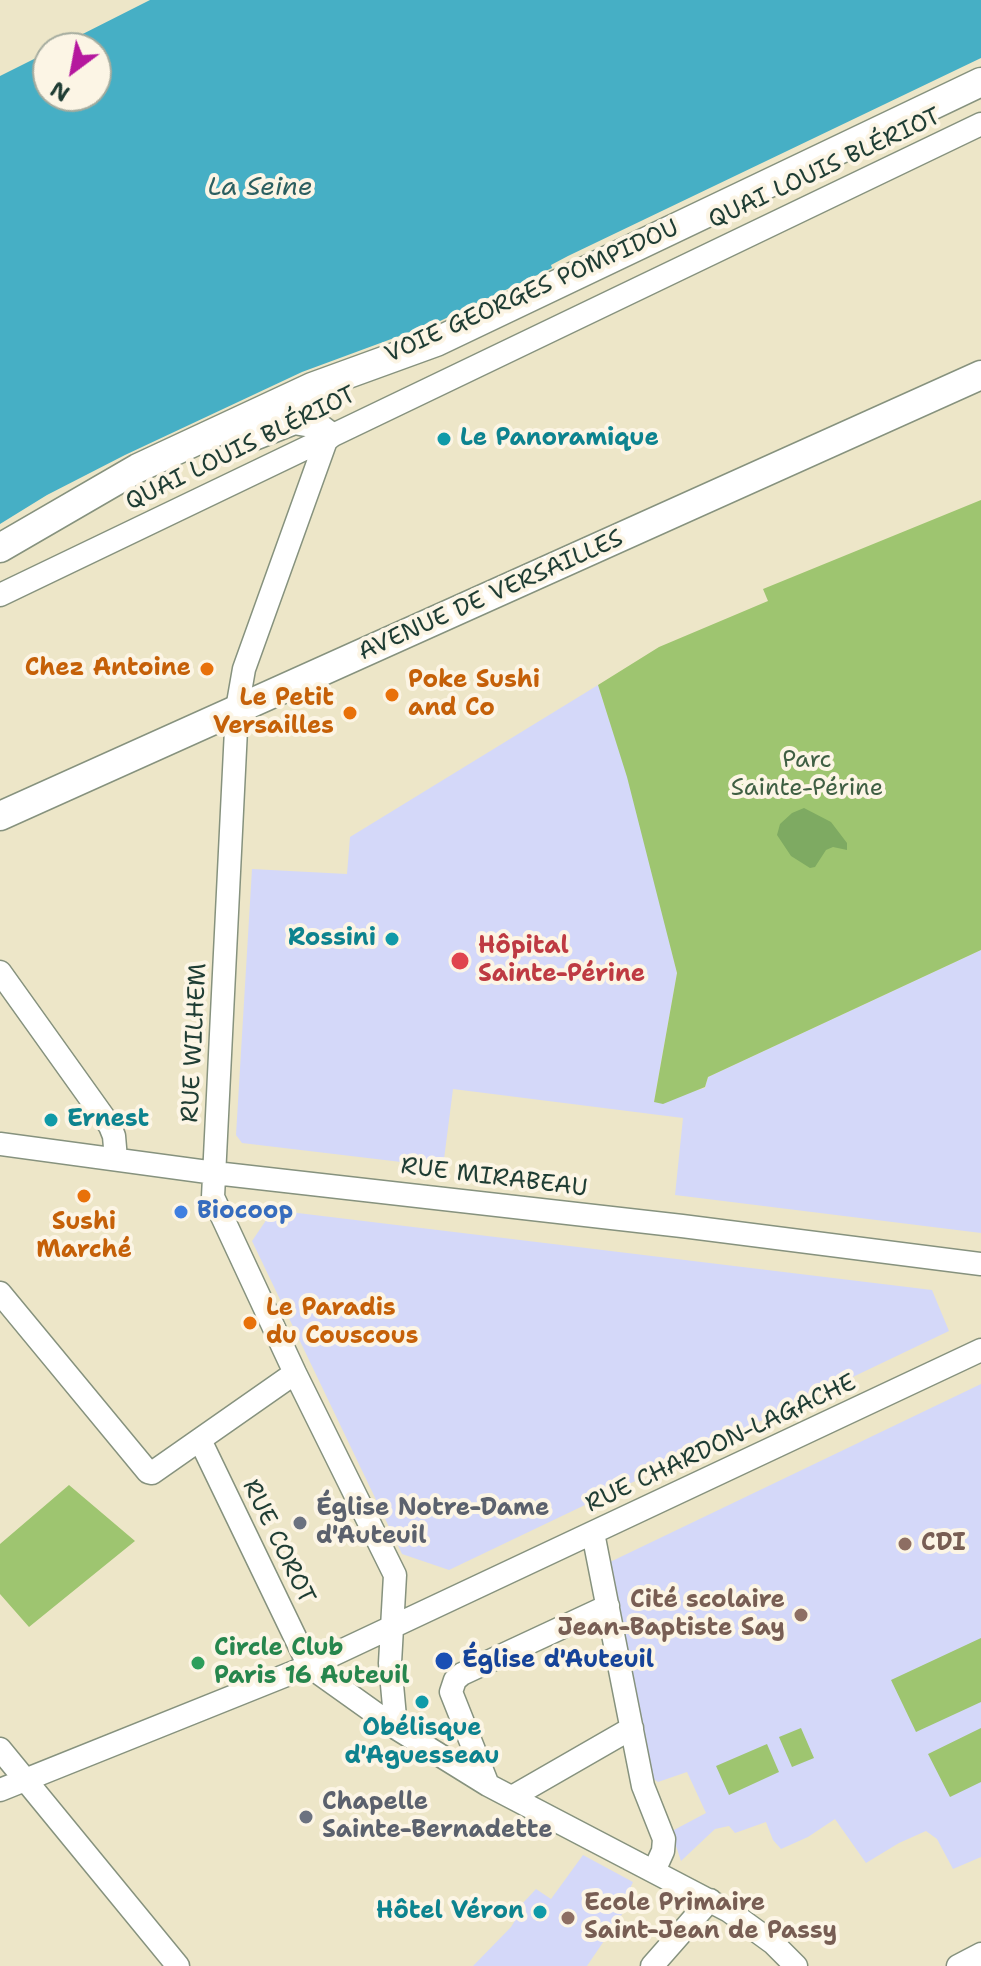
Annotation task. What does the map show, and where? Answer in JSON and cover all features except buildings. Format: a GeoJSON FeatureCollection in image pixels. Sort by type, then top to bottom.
{"type":"FeatureCollection","features":[{"type":"Feature","properties":{"kind":"main road","name":"VOIE GEORGES POMPIDOU"},"geometry":{"type":"LineString","coordinates":[[0,548],[138,468],[312,387],[436,342],[981,82]]}},
{"type":"Feature","properties":{"kind":"main road","name":"AVENUE DE VERSAILLES"},"geometry":{"type":"LineString","coordinates":[[0,816],[981,375]]}},
{"type":"Feature","properties":{"kind":"main road"},"geometry":{"type":"LineString","coordinates":[[29,531],[93,511],[266,429],[294,420],[312,423],[328,435]]}},
{"type":"Feature","properties":{"kind":"street","name":"QUAI LOUIS BLÉRIOT"},"geometry":{"type":"LineString","coordinates":[[0,595],[981,124]]}},
{"type":"Feature","properties":{"kind":"street","name":"RUE WILHEM"},"geometry":{"type":"LineString","coordinates":[[328,435],[244,669],[237,709],[213,1197],[295,1373],[395,1575],[390,1663],[396,1728]]}},
{"type":"Feature","properties":{"kind":"street"},"geometry":{"type":"LineString","coordinates":[[0,972],[110,1126],[116,1159]]}},
{"type":"Feature","properties":{"kind":"street","name":"RUE MIRABEAU"},"geometry":{"type":"LineString","coordinates":[[0,1144],[215,1173],[682,1226],[981,1264]]}},
{"type":"Feature","properties":{"kind":"street"},"geometry":{"type":"LineString","coordinates":[[0,1293],[148,1472],[152,1473],[295,1373]]}},
{"type":"Feature","properties":{"kind":"street","name":"RUE CHARDON-LAGACHE"},"geometry":{"type":"LineString","coordinates":[[0,1790],[309,1666],[981,1350]]}},
{"type":"Feature","properties":{"kind":"street","name":"RUE COROT"},"geometry":{"type":"LineString","coordinates":[[200,1440],[309,1666]]}},
{"type":"Feature","properties":{"kind":"street"},"geometry":{"type":"LineString","coordinates":[[593,1533],[643,1786],[664,1839],[663,1851],[654,1871]]}},
{"type":"Feature","properties":{"kind":"street"},"geometry":{"type":"LineString","coordinates":[[488,1785],[451,1692],[455,1680],[608,1606]]}},
{"type":"Feature","properties":{"kind":"street"},"geometry":{"type":"LineString","coordinates":[[309,1666],[396,1728],[488,1785],[710,1900],[773,1943],[796,1966]]}},
{"type":"Feature","properties":{"kind":"street"},"geometry":{"type":"LineString","coordinates":[[512,1797],[632,1728]]}},
{"type":"Feature","properties":{"kind":"street"},"geometry":{"type":"LineString","coordinates":[[0,1749],[178,1966]]}},
{"type":"Feature","properties":{"kind":"street"},"geometry":{"type":"LineString","coordinates":[[652,1966],[710,1900]]}},
{"type":"Feature","properties":{"kind":"street"},"geometry":{"type":"LineString","coordinates":[[958,1966],[981,1954]]}},
{"type":"Feature","properties":{"kind":"shaded area","name":"Hôpital Sainte-Périne"},"geometry":{"type":"Polygon","coordinates":[[[598,685],[635,799],[677,973],[654,1102],[705,1088],[708,1077],[981,950],[981,1233],[675,1195],[683,1118],[453,1089],[443,1167],[242,1143],[236,1135],[252,869],[347,874],[350,837],[598,685]]]}},
{"type":"Feature","properties":{"kind":"shaded area"},"geometry":{"type":"Polygon","coordinates":[[[273,1210],[932,1290],[949,1331],[449,1570],[402,1554],[252,1241],[273,1210]]]}},
{"type":"Feature","properties":{"kind":"shaded area","name":"Cité scolaire Jean-Baptiste Say"},"geometry":{"type":"Polygon","coordinates":[[[981,1384],[981,1857],[953,1869],[937,1839],[926,1831],[866,1863],[835,1819],[808,1837],[781,1849],[773,1840],[766,1822],[735,1833],[729,1826],[715,1829],[681,1861],[672,1834],[674,1830],[706,1813],[687,1772],[658,1782],[651,1777],[610,1562],[981,1384]]]}},
{"type":"Feature","properties":{"kind":"shaded area","name":"Ecole Primaire Saint-Jean de Passy"},"geometry":{"type":"Polygon","coordinates":[[[583,1855],[633,1882],[626,1897],[631,1901],[587,1966],[473,1966],[511,1927],[524,1906],[522,1904],[536,1889],[551,1899],[583,1855]]]}},
{"type":"Feature","properties":{"kind":"green space","name":"Parc Sainte-Périne"},"geometry":{"type":"Polygon","coordinates":[[[981,500],[981,950],[708,1077],[705,1087],[663,1104],[654,1102],[677,973],[627,777],[598,685],[659,647],[768,601],[763,589],[981,500]]]}},
{"type":"Feature","properties":{"kind":"green space"},"geometry":{"type":"Polygon","coordinates":[[[804,808],[831,822],[847,843],[847,850],[833,847],[826,850],[815,867],[810,868],[791,856],[777,835],[780,824],[792,813],[804,808]]]}},
{"type":"Feature","properties":{"kind":"green space"},"geometry":{"type":"Polygon","coordinates":[[[69,1485],[135,1541],[29,1627],[0,1594],[0,1544],[69,1485]]]}},
{"type":"Feature","properties":{"kind":"green space"},"geometry":{"type":"Polygon","coordinates":[[[981,1638],[981,1702],[916,1732],[891,1680],[981,1638]]]}},
{"type":"Feature","properties":{"kind":"green space"},"geometry":{"type":"Polygon","coordinates":[[[801,1728],[814,1758],[792,1767],[779,1737],[801,1728]]]}},
{"type":"Feature","properties":{"kind":"green space"},"geometry":{"type":"Polygon","coordinates":[[[981,1728],[981,1782],[950,1797],[928,1754],[981,1728]]]}},
{"type":"Feature","properties":{"kind":"green space"},"geometry":{"type":"Polygon","coordinates":[[[767,1744],[779,1772],[729,1795],[716,1766],[767,1744]]]}},
{"type":"Feature","properties":{"kind":"water","name":"La Seine"},"geometry":{"type":"Polygon","coordinates":[[[150,0],[981,0],[981,58],[568,256],[551,265],[552,268],[440,321],[302,372],[125,455],[47,495],[0,524],[0,76],[32,60],[32,112],[112,112],[112,32],[87,32],[150,0]]]}},
{"type":"Feature","properties":{"kind":"place","name":"Le Panoramique"},"geometry":{"type":"Point","coordinates":[444,439]}},
{"type":"Feature","properties":{"kind":"place","name":"Chez Antoine"},"geometry":{"type":"Point","coordinates":[207,669]}},
{"type":"Feature","properties":{"kind":"place","name":"Poke Sushi and Co"},"geometry":{"type":"Point","coordinates":[392,695]}},
{"type":"Feature","properties":{"kind":"place","name":"Le Petit Versailles"},"geometry":{"type":"Point","coordinates":[350,713]}},
{"type":"Feature","properties":{"kind":"place","name":"Rossini"},"geometry":{"type":"Point","coordinates":[392,939]}},
{"type":"Feature","properties":{"kind":"place","name":"Hôpital Sainte-Périne"},"geometry":{"type":"Point","coordinates":[460,961]}},
{"type":"Feature","properties":{"kind":"place","name":"Ernest"},"geometry":{"type":"Point","coordinates":[51,1120]}},
{"type":"Feature","properties":{"kind":"place","name":"Sushi Marché"},"geometry":{"type":"Point","coordinates":[84,1196]}},
{"type":"Feature","properties":{"kind":"place","name":"Biocoop"},"geometry":{"type":"Point","coordinates":[181,1212]}},
{"type":"Feature","properties":{"kind":"place","name":"Le Paradis du Couscous"},"geometry":{"type":"Point","coordinates":[250,1323]}},
{"type":"Feature","properties":{"kind":"place","name":"Église Notre-Dame d'Auteuil"},"geometry":{"type":"Point","coordinates":[300,1523]}},
{"type":"Feature","properties":{"kind":"place","name":"CDI"},"geometry":{"type":"Point","coordinates":[905,1544]}},
{"type":"Feature","properties":{"kind":"place","name":"Cité scolaire Jean-Baptiste Say"},"geometry":{"type":"Point","coordinates":[801,1615]}},
{"type":"Feature","properties":{"kind":"place","name":"Église d'Auteuil"},"geometry":{"type":"Point","coordinates":[444,1661]}},
{"type":"Feature","properties":{"kind":"place","name":"Circle Club Paris 16 Auteuil"},"geometry":{"type":"Point","coordinates":[198,1663]}},
{"type":"Feature","properties":{"kind":"place","name":"Obélisque d'Aguesseau"},"geometry":{"type":"Point","coordinates":[422,1702]}},
{"type":"Feature","properties":{"kind":"place","name":"Chapelle Sainte-Bernadette"},"geometry":{"type":"Point","coordinates":[306,1817]}},
{"type":"Feature","properties":{"kind":"place","name":"Hôtel Véron"},"geometry":{"type":"Point","coordinates":[540,1912]}},
{"type":"Feature","properties":{"kind":"place","name":"Ecole Primaire Saint-Jean de Passy"},"geometry":{"type":"Point","coordinates":[568,1918]}}]}
